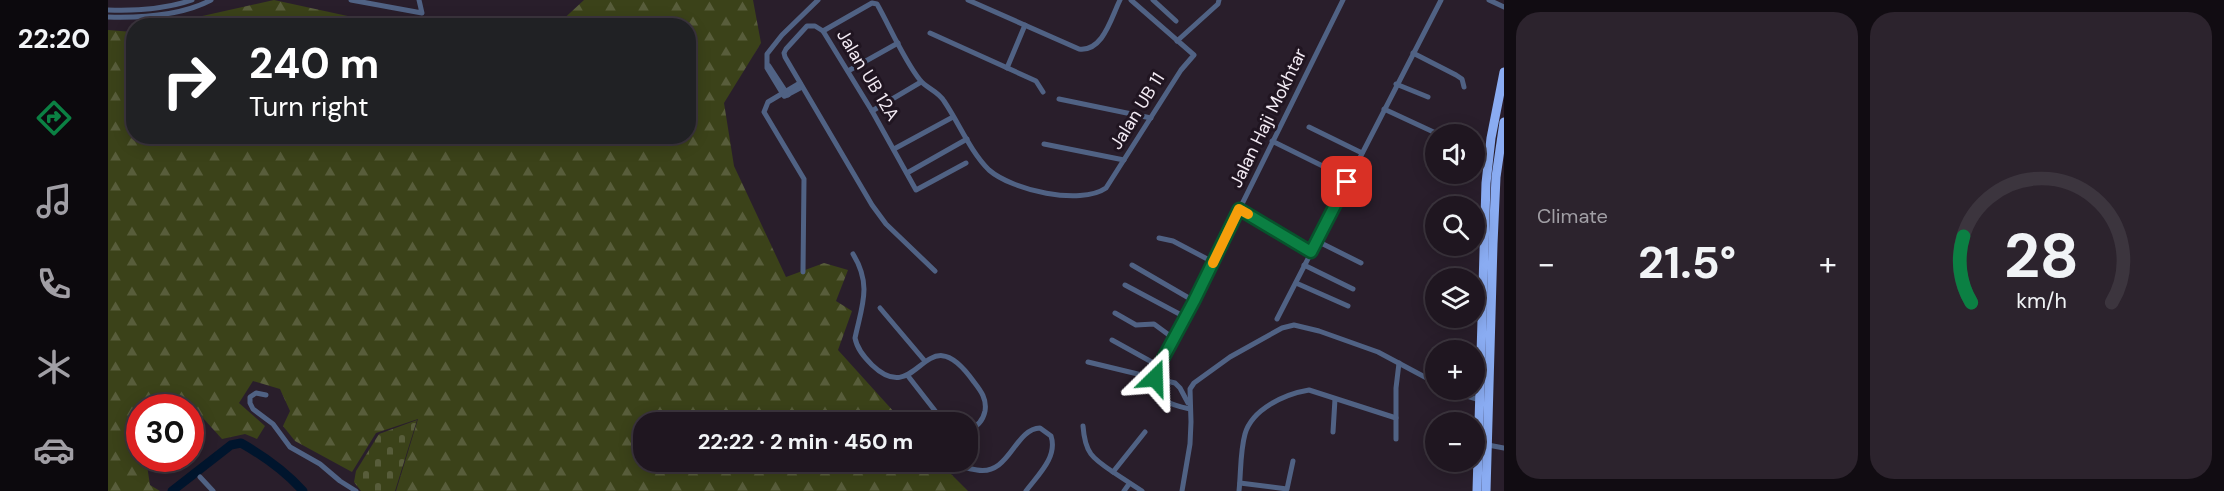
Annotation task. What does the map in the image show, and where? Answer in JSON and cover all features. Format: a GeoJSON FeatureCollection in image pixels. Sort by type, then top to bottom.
{"type":"FeatureCollection","features":[{"type":"Feature","properties":{"kind":"highway"},"geometry":{"type":"LineString","coordinates":[[1482,340],[1486,183],[1491,138],[1504,72]]}},
{"type":"Feature","properties":{"kind":"highway"},"geometry":{"type":"LineString","coordinates":[[1486,491],[1496,177],[1504,122]]}},
{"type":"Feature","properties":{"kind":"highway"},"geometry":{"type":"LineString","coordinates":[[1477,491],[1480,400]]}},
{"type":"Feature","properties":{"kind":"street"},"geometry":{"type":"LineString","coordinates":[[108,10],[127,11],[192,0]]}},
{"type":"Feature","properties":{"kind":"street"},"geometry":{"type":"LineString","coordinates":[[108,17],[130,18],[165,14],[193,8],[211,0]]}},
{"type":"Feature","properties":{"kind":"street"},"geometry":{"type":"LineString","coordinates":[[351,0],[422,13],[419,0]]}},
{"type":"Feature","properties":{"kind":"street"},"geometry":{"type":"LineString","coordinates":[[783,94],[767,69],[766,54],[776,41],[818,0]]}},
{"type":"Feature","properties":{"kind":"street"},"geometry":{"type":"LineString","coordinates":[[968,0],[1079,49],[1086,50],[1100,40],[1120,0]]}},
{"type":"Feature","properties":{"kind":"street"},"geometry":{"type":"LineString","coordinates":[[1131,0],[1177,40],[1218,4],[1219,0]]}},
{"type":"Feature","properties":{"kind":"street"},"geometry":{"type":"LineString","coordinates":[[1153,0],[1176,21]]}},
{"type":"Feature","properties":{"kind":"street","name":"Jalan Haji Mokhtar"},"geometry":{"type":"LineString","coordinates":[[1155,378],[1344,0]]}},
{"type":"Feature","properties":{"kind":"street"},"geometry":{"type":"LineString","coordinates":[[1277,319],[1441,0]]}},
{"type":"Feature","properties":{"kind":"street"},"geometry":{"type":"LineString","coordinates":[[1489,0],[1504,7]]}},
{"type":"Feature","properties":{"kind":"street"},"geometry":{"type":"LineString","coordinates":[[823,31],[874,3],[921,82],[940,96],[968,139],[907,173]]}},
{"type":"Feature","properties":{"kind":"street"},"geometry":{"type":"LineString","coordinates":[[1007,68],[1025,25]]}},
{"type":"Feature","properties":{"kind":"street","name":"Jalan UB 12A"},"geometry":{"type":"LineString","coordinates":[[936,271],[886,225],[851,172],[784,53],[807,26],[818,27],[823,31],[872,111],[916,190],[966,162]]}},
{"type":"Feature","properties":{"kind":"street"},"geometry":{"type":"LineString","coordinates":[[930,33],[1035,81],[1043,92]]}},
{"type":"Feature","properties":{"kind":"street","name":"Jalan UB 11"},"geometry":{"type":"LineString","coordinates":[[968,139],[989,169],[1003,179],[1020,186],[1073,197],[1102,191],[1181,70],[1194,55],[1177,40]]}},
{"type":"Feature","properties":{"kind":"street"},"geometry":{"type":"LineString","coordinates":[[848,71],[898,43]]}},
{"type":"Feature","properties":{"kind":"street"},"geometry":{"type":"LineString","coordinates":[[1413,53],[1456,75],[1464,82],[1464,87]]}},
{"type":"Feature","properties":{"kind":"street"},"geometry":{"type":"LineString","coordinates":[[872,111],[921,82]]}},
{"type":"Feature","properties":{"kind":"street"},"geometry":{"type":"LineString","coordinates":[[1396,84],[1428,97]]}},
{"type":"Feature","properties":{"kind":"street"},"geometry":{"type":"LineString","coordinates":[[801,85],[768,102],[764,112],[804,179],[803,272]]}},
{"type":"Feature","properties":{"kind":"street"},"geometry":{"type":"LineString","coordinates":[[1059,99],[1151,118]]}},
{"type":"Feature","properties":{"kind":"street"},"geometry":{"type":"LineString","coordinates":[[1384,109],[1425,128]]}},
{"type":"Feature","properties":{"kind":"street"},"geometry":{"type":"LineString","coordinates":[[894,149],[953,117]]}},
{"type":"Feature","properties":{"kind":"street"},"geometry":{"type":"LineString","coordinates":[[1309,127],[1362,153]]}},
{"type":"Feature","properties":{"kind":"street"},"geometry":{"type":"LineString","coordinates":[[1272,141],[1348,179]]}},
{"type":"Feature","properties":{"kind":"street"},"geometry":{"type":"LineString","coordinates":[[1044,144],[1124,160]]}},
{"type":"Feature","properties":{"kind":"street"},"geometry":{"type":"LineString","coordinates":[[1239,209],[1311,252]]}},
{"type":"Feature","properties":{"kind":"street"},"geometry":{"type":"LineString","coordinates":[[1159,238],[1173,241],[1213,262]]}},
{"type":"Feature","properties":{"kind":"street"},"geometry":{"type":"LineString","coordinates":[[1317,241],[1361,263]]}},
{"type":"Feature","properties":{"kind":"street"},"geometry":{"type":"LineString","coordinates":[[854,254],[864,275],[865,285],[855,338],[856,345],[880,372],[889,377],[908,376],[924,360],[941,355],[952,357],[963,366],[983,394],[986,406],[978,424]]}},
{"type":"Feature","properties":{"kind":"street"},"geometry":{"type":"LineString","coordinates":[[1132,265],[1194,301]]}},
{"type":"Feature","properties":{"kind":"street"},"geometry":{"type":"LineString","coordinates":[[1304,265],[1353,289]]}},
{"type":"Feature","properties":{"kind":"street"},"geometry":{"type":"LineString","coordinates":[[1296,283],[1348,306]]}},
{"type":"Feature","properties":{"kind":"street"},"geometry":{"type":"LineString","coordinates":[[1125,285],[1185,317]]}},
{"type":"Feature","properties":{"kind":"street"},"geometry":{"type":"LineString","coordinates":[[880,308],[924,360]]}},
{"type":"Feature","properties":{"kind":"street"},"geometry":{"type":"LineString","coordinates":[[1115,313],[1136,325],[1154,324],[1173,338]]}},
{"type":"Feature","properties":{"kind":"street"},"geometry":{"type":"LineString","coordinates":[[1182,491],[1190,444],[1190,389],[1194,383],[1230,357],[1271,333],[1294,325],[1319,331],[1378,352],[1425,378]]}},
{"type":"Feature","properties":{"kind":"street"},"geometry":{"type":"LineString","coordinates":[[1112,340],[1159,366]]}},
{"type":"Feature","properties":{"kind":"street"},"geometry":{"type":"LineString","coordinates":[[1088,362],[1178,385],[1189,407]]}},
{"type":"Feature","properties":{"kind":"street"},"geometry":{"type":"LineString","coordinates":[[1396,438],[1399,363]]}},
{"type":"Feature","properties":{"kind":"street"},"geometry":{"type":"LineString","coordinates":[[908,376],[936,412]]}},
{"type":"Feature","properties":{"kind":"street"},"geometry":{"type":"LineString","coordinates":[[1155,378],[1164,400],[1170,406],[1189,407]]}},
{"type":"Feature","properties":{"kind":"street"},"geometry":{"type":"LineString","coordinates":[[1239,491],[1244,438],[1249,425],[1254,418],[1282,398],[1309,390],[1396,418]]}},
{"type":"Feature","properties":{"kind":"street"},"geometry":{"type":"LineString","coordinates":[[266,395],[256,393],[250,397],[254,410],[273,424],[290,447],[320,464],[356,491]]}},
{"type":"Feature","properties":{"kind":"street"},"geometry":{"type":"LineString","coordinates":[[1333,432],[1335,399]]}},
{"type":"Feature","properties":{"kind":"street"},"geometry":{"type":"LineString","coordinates":[[1083,426],[1084,439],[1093,459],[1142,491]]}},
{"type":"Feature","properties":{"kind":"street"},"geometry":{"type":"LineString","coordinates":[[978,470],[992,469],[1000,465],[1029,431],[1040,428],[1051,436],[1053,449],[1048,462],[1026,491]]}},
{"type":"Feature","properties":{"kind":"street"},"geometry":{"type":"LineString","coordinates":[[1113,472],[1144,432]]}},
{"type":"Feature","properties":{"kind":"street"},"geometry":{"type":"LineString","coordinates":[[1488,445],[1504,448]]}},
{"type":"Feature","properties":{"kind":"street"},"geometry":{"type":"LineString","coordinates":[[1240,483],[1287,489],[1293,461]]}},
{"type":"Feature","properties":{"kind":"street"},"geometry":{"type":"LineString","coordinates":[[200,477],[213,491]]}},
{"type":"Feature","properties":{"kind":"street"},"geometry":{"type":"LineString","coordinates":[[1124,491],[1129,484]]}},
{"type":"Feature","properties":{"kind":"green space"},"geometry":{"type":"Polygon","coordinates":[[[274,0],[357,18],[193,18],[274,0]]]}},
{"type":"Feature","properties":{"kind":"green space"},"geometry":{"type":"Polygon","coordinates":[[[584,0],[753,0],[761,43],[724,103],[734,166],[786,277],[824,263],[848,270],[836,301],[852,311],[838,350],[894,412],[633,412],[633,472],[949,472],[968,491],[396,491],[418,419],[376,433],[352,472],[295,441],[283,426],[290,411],[280,389],[253,381],[239,403],[265,426],[257,439],[245,434],[222,439],[204,419],[204,394],[126,394],[126,472],[148,472],[150,485],[160,491],[108,491],[108,30],[126,31],[126,144],[696,144],[696,18],[565,18],[584,0]]]}},
{"type":"Feature","properties":{"kind":"green space"},"geometry":{"type":"Polygon","coordinates":[[[417,420],[395,491],[361,491],[354,482],[356,471],[379,434],[417,420]]]}},
{"type":"Feature","properties":{"kind":"waterway"},"geometry":{"type":"LineString","coordinates":[[172,491],[231,445],[241,443],[274,464],[303,491]]}},
{"type":"Feature","properties":{"kind":"slow traffic"},"geometry":{"type":"LineString","coordinates":[[1213,263],[1239,209],[1248,214]]}},
{"type":"Feature","properties":{"kind":"route"},"geometry":{"type":"LineString","coordinates":[[1155,378],[1239,209],[1311,252],[1347,182]]}}]}
